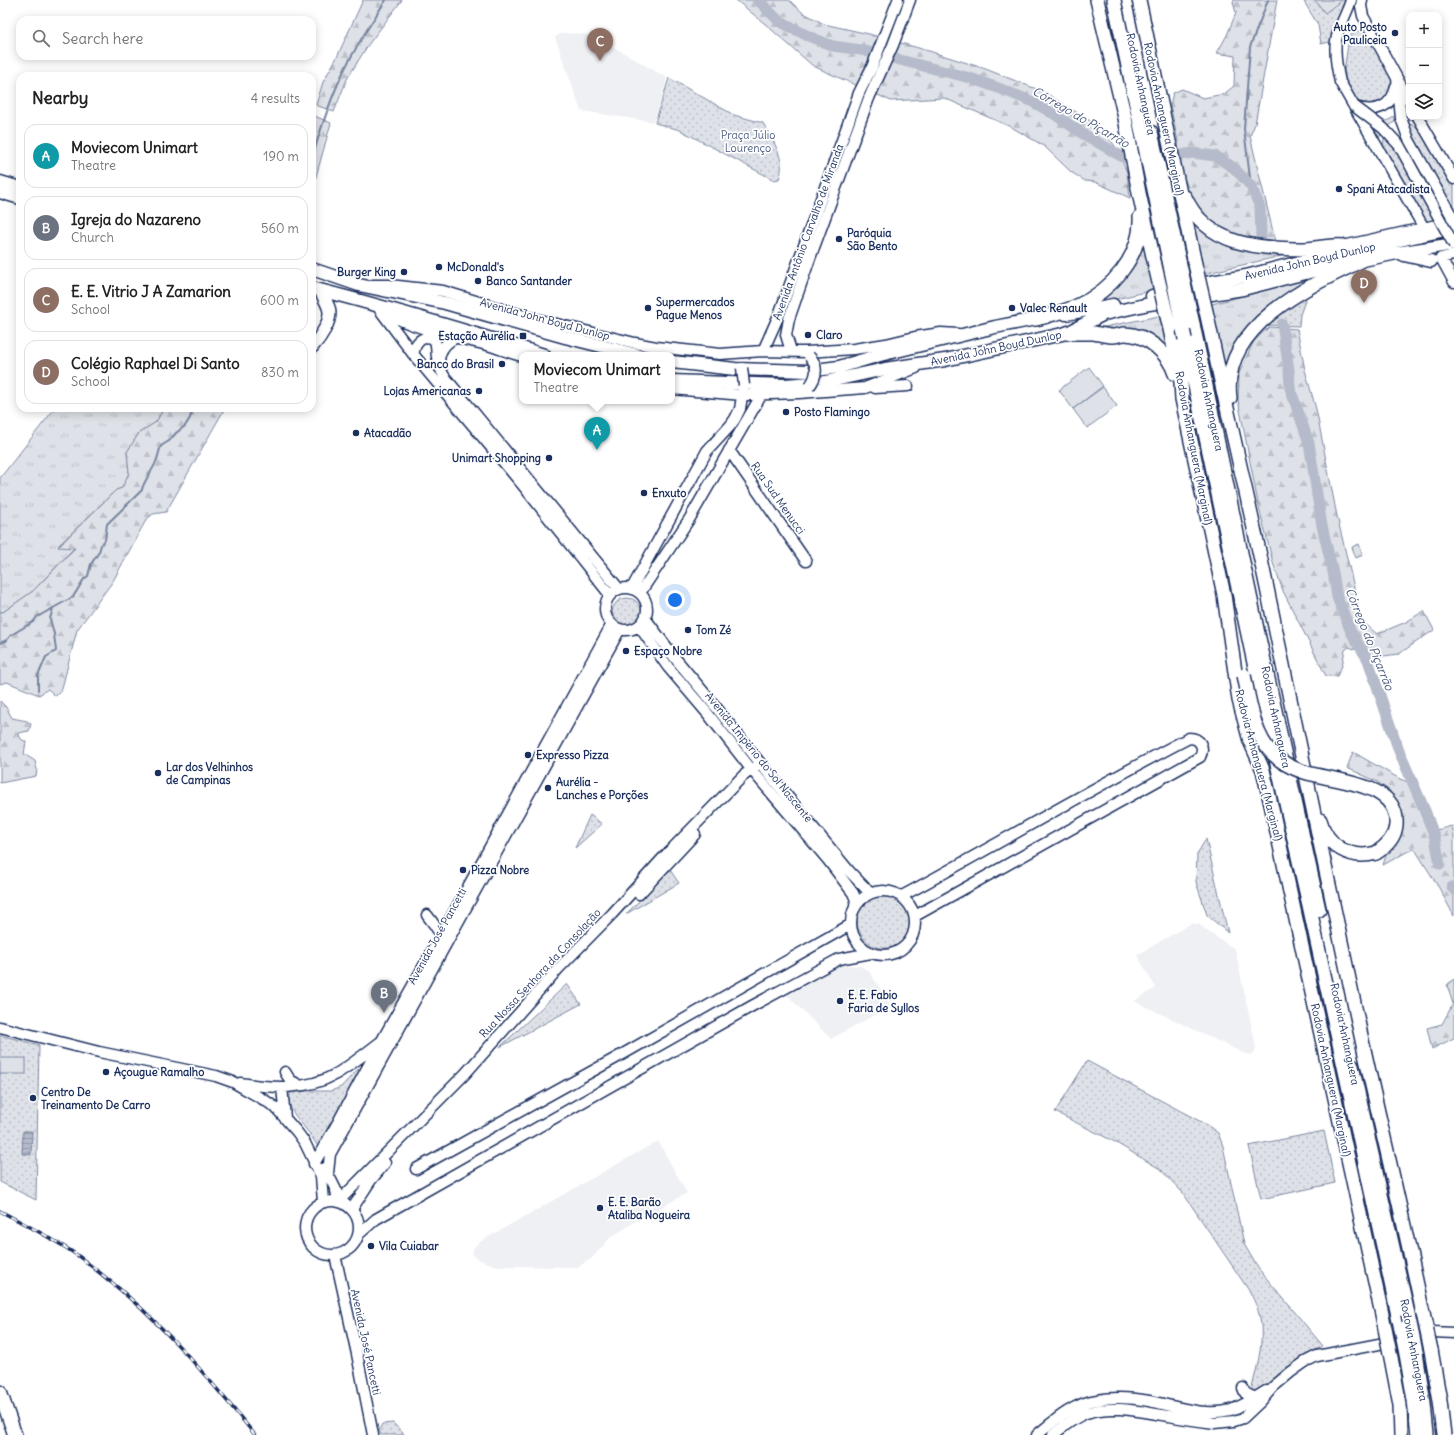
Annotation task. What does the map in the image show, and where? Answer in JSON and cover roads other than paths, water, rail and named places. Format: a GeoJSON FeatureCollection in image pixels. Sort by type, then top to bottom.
{"type":"FeatureCollection","features":[{"type":"Feature","properties":{"kind":"highway","name":"Rodovia Anhanguera (Marginal)"},"geometry":{"type":"LineString","coordinates":[[1097,0],[1125,118],[1139,193],[1181,382],[1182,399],[1224,595],[1239,700],[1250,741],[1263,770],[1383,1319],[1400,1405],[1401,1435]]}},
{"type":"Feature","properties":{"kind":"highway","name":"Rodovia Anhanguera"},"geometry":{"type":"LineString","coordinates":[[1114,0],[1142,109]]}},
{"type":"Feature","properties":{"kind":"highway","name":"Rodovia Anhanguera"},"geometry":{"type":"LineString","coordinates":[[1122,0],[1142,109],[1176,268],[1185,339],[1262,705],[1309,906],[1401,1329],[1411,1353],[1424,1404],[1427,1435]]}},
{"type":"Feature","properties":{"kind":"highway","name":"Rodovia Anhanguera (Marginal)"},"geometry":{"type":"LineString","coordinates":[[1139,0],[1221,384],[1240,463],[1360,1032],[1431,1350],[1444,1435]]}},
{"type":"Feature","properties":{"kind":"highway"},"geometry":{"type":"LineString","coordinates":[[1174,167],[1186,199],[1194,214],[1207,227],[1227,239],[1243,244],[1265,247],[1305,249],[1343,246]]}},
{"type":"Feature","properties":{"kind":"highway"},"geometry":{"type":"LineString","coordinates":[[1036,319],[1082,304],[1099,293],[1116,278],[1132,254],[1138,239],[1140,222],[1139,193]]}},
{"type":"Feature","properties":{"kind":"highway"},"geometry":{"type":"LineString","coordinates":[[1240,463],[1240,450],[1229,393],[1229,382],[1234,361],[1243,343],[1260,322],[1285,303],[1316,283],[1361,261]]}},
{"type":"Feature","properties":{"kind":"highway","name":"Rodovia Anhanguera"},"geometry":{"type":"LineString","coordinates":[[1176,268],[1193,324],[1274,706],[1408,1314],[1418,1435]]}},
{"type":"Feature","properties":{"kind":"highway"},"geometry":{"type":"LineString","coordinates":[[1067,333],[1095,333],[1113,336],[1126,334],[1150,343],[1161,352],[1169,362],[1174,371],[1182,399]]}},
{"type":"Feature","properties":{"kind":"highway"},"geometry":{"type":"LineString","coordinates":[[1224,595],[1236,633],[1244,675],[1259,734],[1268,750],[1287,765],[1305,772],[1368,787],[1381,794],[1393,808],[1396,820],[1393,838],[1386,847],[1368,856],[1354,855],[1344,852],[1332,841],[1321,824],[1314,796],[1307,777]]}},
{"type":"Feature","properties":{"kind":"highway"},"geometry":{"type":"LineString","coordinates":[[0,1392],[15,1435]]}},
{"type":"Feature","properties":{"kind":"highway"},"geometry":{"type":"LineString","coordinates":[[1400,1405],[1406,1435]]}},
{"type":"Feature","properties":{"kind":"main road"},"geometry":{"type":"LineString","coordinates":[[0,182],[16,187]]}},
{"type":"Feature","properties":{"kind":"main road"},"geometry":{"type":"LineString","coordinates":[[0,192],[16,197]]}},
{"type":"Feature","properties":{"kind":"main road","name":"Avenida John Boyd Dunlop"},"geometry":{"type":"LineString","coordinates":[[675,362],[735,369],[808,370],[839,367],[880,355],[995,327],[1101,307],[1205,283],[1246,276],[1296,263],[1454,228]]}},
{"type":"Feature","properties":{"kind":"main road","name":"Avenida John Boyd Dunlop"},"geometry":{"type":"LineString","coordinates":[[675,381],[778,385],[825,382],[885,369],[945,360],[1067,333],[1104,314],[1149,304],[1243,288],[1397,253],[1454,244]]}},
{"type":"Feature","properties":{"kind":"main road"},"geometry":{"type":"LineString","coordinates":[[1296,263],[1343,246]]}},
{"type":"Feature","properties":{"kind":"main road"},"geometry":{"type":"LineString","coordinates":[[1397,253],[1436,260]]}},
{"type":"Feature","properties":{"kind":"main road","name":"Avenida John Boyd Dunlop"},"geometry":{"type":"LineString","coordinates":[[316,270],[360,285],[445,303],[565,337],[625,352]]}},
{"type":"Feature","properties":{"kind":"main road"},"geometry":{"type":"LineString","coordinates":[[316,290],[370,303],[535,352]]}},
{"type":"Feature","properties":{"kind":"main road"},"geometry":{"type":"LineString","coordinates":[[316,290],[328,307],[329,319],[316,343]]}},
{"type":"Feature","properties":{"kind":"street","name":"Avenida Antônio Carvalho de Miranda"},"geometry":{"type":"LineString","coordinates":[[791,351],[786,335],[789,319],[867,105],[883,42],[898,0]]}},
{"type":"Feature","properties":{"kind":"street","name":"Avenida Antônio Carvalho de Miranda"},"geometry":{"type":"LineString","coordinates":[[759,351],[779,315],[859,93],[877,70],[893,45],[910,0]]}},
{"type":"Feature","properties":{"kind":"street"},"geometry":{"type":"LineString","coordinates":[[1351,0],[1341,23],[1336,41],[1336,55],[1340,82],[1424,228]]}},
{"type":"Feature","properties":{"kind":"street"},"geometry":{"type":"LineString","coordinates":[[1362,0],[1361,6],[1363,16],[1406,94]]}},
{"type":"Feature","properties":{"kind":"street"},"geometry":{"type":"LineString","coordinates":[[1354,106],[1364,110],[1381,108],[1388,103],[1393,96],[1397,78]]}},
{"type":"Feature","properties":{"kind":"street"},"geometry":{"type":"LineString","coordinates":[[1343,246],[1454,221],[1409,140],[1401,118],[1397,78]]}},
{"type":"Feature","properties":{"kind":"street"},"geometry":{"type":"LineString","coordinates":[[1354,106],[1383,128],[1399,145],[1454,244]]}},
{"type":"Feature","properties":{"kind":"street"},"geometry":{"type":"LineString","coordinates":[[1420,120],[1454,179]]}},
{"type":"Feature","properties":{"kind":"street"},"geometry":{"type":"LineString","coordinates":[[1454,255],[1436,260],[1454,282]]}},
{"type":"Feature","properties":{"kind":"street","name":"Avenida John Boyd Dunlop"},"geometry":{"type":"LineString","coordinates":[[360,285],[389,285],[442,291],[528,317],[656,347],[720,354],[759,351],[791,351]]}},
{"type":"Feature","properties":{"kind":"street"},"geometry":{"type":"LineString","coordinates":[[370,303],[380,310],[411,325],[455,338],[488,345],[519,355]]}},
{"type":"Feature","properties":{"kind":"street"},"geometry":{"type":"LineString","coordinates":[[380,310],[413,354],[517,478],[610,594]]}},
{"type":"Feature","properties":{"kind":"street"},"geometry":{"type":"LineString","coordinates":[[791,351],[806,352],[854,348],[941,333],[969,334]]}},
{"type":"Feature","properties":{"kind":"street"},"geometry":{"type":"LineString","coordinates":[[413,354],[415,345],[419,341],[426,337],[434,340],[444,376],[619,589]]}},
{"type":"Feature","properties":{"kind":"street"},"geometry":{"type":"LineString","coordinates":[[439,360],[441,351],[446,344],[455,338]]}},
{"type":"Feature","properties":{"kind":"street"},"geometry":{"type":"LineString","coordinates":[[636,591],[707,451],[735,419],[740,409],[743,390],[742,368],[749,355],[759,351]]}},
{"type":"Feature","properties":{"kind":"street"},"geometry":{"type":"LineString","coordinates":[[791,351],[809,356],[814,360],[816,370],[814,381],[809,387],[799,393]]}},
{"type":"Feature","properties":{"kind":"street"},"geometry":{"type":"LineString","coordinates":[[865,388],[881,383],[910,369],[945,360]]}},
{"type":"Feature","properties":{"kind":"street"},"geometry":{"type":"LineString","coordinates":[[675,389],[743,390],[762,394],[908,386]]}},
{"type":"Feature","properties":{"kind":"street"},"geometry":{"type":"LineString","coordinates":[[636,591],[690,518],[762,394]]}},
{"type":"Feature","properties":{"kind":"street","name":"Rua Sud Menucci"},"geometry":{"type":"LineString","coordinates":[[729,450],[806,560]]}},
{"type":"Feature","properties":{"kind":"street"},"geometry":{"type":"LineString","coordinates":[[619,589],[636,591],[644,597],[647,604],[642,622],[631,629],[616,626],[608,619],[605,610],[606,602],[610,594],[619,589]]}},
{"type":"Feature","properties":{"kind":"street","name":"Avenida Império do Sol Nascente"},"geometry":{"type":"LineString","coordinates":[[642,622],[675,658],[716,707],[848,871],[870,893]]}},
{"type":"Feature","properties":{"kind":"street","name":"Avenida Império do Sol Nascente"},"geometry":{"type":"LineString","coordinates":[[642,622],[668,667],[828,860],[853,892],[856,900],[855,905]]}},
{"type":"Feature","properties":{"kind":"street","name":"Avenida José Pancetti"},"geometry":{"type":"LineString","coordinates":[[316,1160],[338,1124],[381,1042],[616,626]]}},
{"type":"Feature","properties":{"kind":"street","name":"Avenida José Pancetti"},"geometry":{"type":"LineString","coordinates":[[328,1173],[330,1154],[616,626]]}},
{"type":"Feature","properties":{"kind":"street"},"geometry":{"type":"LineString","coordinates":[[902,896],[999,843],[1121,773],[1189,738],[1192,737],[1200,742],[1203,750],[1200,757],[915,916]]}},
{"type":"Feature","properties":{"kind":"street","name":"Rua Nossa Senhora da Consolação"},"geometry":{"type":"LineString","coordinates":[[338,1201],[465,1074],[559,968],[612,914],[663,858],[753,771],[762,765]]}},
{"type":"Feature","properties":{"kind":"street","name":"Rua Nossa Senhora da Consolação"},"geometry":{"type":"LineString","coordinates":[[352,1209],[378,1171],[435,1112],[563,971],[621,913],[753,771]]}},
{"type":"Feature","properties":{"kind":"street"},"geometry":{"type":"LineString","coordinates":[[878,890],[894,892],[902,896],[911,906],[915,916],[915,926],[910,941],[897,952],[889,954],[881,955],[871,953],[863,948],[852,934],[850,925],[851,915],[855,905],[862,898],[878,890]]}},
{"type":"Feature","properties":{"kind":"street"},"geometry":{"type":"LineString","coordinates":[[427,915],[441,935]]}},
{"type":"Feature","properties":{"kind":"street"},"geometry":{"type":"LineString","coordinates":[[416,1169],[622,1055],[850,925]]}},
{"type":"Feature","properties":{"kind":"street"},"geometry":{"type":"LineString","coordinates":[[359,1234],[376,1219],[752,1006],[839,959],[871,953]]}},
{"type":"Feature","properties":{"kind":"street"},"geometry":{"type":"LineString","coordinates":[[0,1027],[99,1052],[216,1076],[233,1082],[266,1101],[285,1118],[305,1143],[315,1152],[321,1176],[324,1202]]}},
{"type":"Feature","properties":{"kind":"street"},"geometry":{"type":"LineString","coordinates":[[233,1082],[272,1087],[316,1083],[336,1074],[381,1042]]}},
{"type":"Feature","properties":{"kind":"street"},"geometry":{"type":"LineString","coordinates":[[285,1072],[290,1080],[299,1085]]}},
{"type":"Feature","properties":{"kind":"street"},"geometry":{"type":"LineString","coordinates":[[282,1087],[285,1118]]}},
{"type":"Feature","properties":{"kind":"street"},"geometry":{"type":"LineString","coordinates":[[316,1160],[328,1173],[336,1190],[338,1201]]}},
{"type":"Feature","properties":{"kind":"street"},"geometry":{"type":"LineString","coordinates":[[338,1201],[352,1209],[359,1221],[359,1234],[356,1242],[350,1249],[343,1253],[334,1255],[326,1254],[318,1251],[311,1245],[306,1237],[305,1228],[308,1216],[316,1206],[324,1202],[338,1201]]}},
{"type":"Feature","properties":{"kind":"street","name":"Avenida José Pancetti"},"geometry":{"type":"LineString","coordinates":[[334,1255],[357,1354],[373,1435]]}},
{"type":"Feature","properties":{"kind":"street"},"geometry":{"type":"LineString","coordinates":[[1433,1332],[1454,1333]]}},
{"type":"Feature","properties":{"kind":"street"},"geometry":{"type":"LineString","coordinates":[[1053,1435],[1069,1422],[1084,1414],[1094,1410],[1112,1408],[1136,1410],[1215,1423],[1240,1420],[1273,1388],[1305,1362],[1317,1356],[1379,1344]]}},
{"type":"Feature","properties":{"kind":"street"},"geometry":{"type":"LineString","coordinates":[[1243,1388],[1245,1393],[1255,1398]]}},
{"type":"Feature","properties":{"kind":"street"},"geometry":{"type":"LineString","coordinates":[[1037,1435],[1062,1415],[1096,1400],[1135,1399],[1189,1410],[1208,1412],[1231,1409],[1273,1388]]}},
{"type":"Feature","properties":{"kind":"street"},"geometry":{"type":"LineString","coordinates":[[1243,1404],[1246,1410],[1246,1415]]}},
{"type":"Feature","properties":{"kind":"street"},"geometry":{"type":"LineString","coordinates":[[1231,1409],[1230,1413],[1234,1421]]}},
{"type":"Feature","properties":{"kind":"water"},"geometry":{"type":"Polygon","coordinates":[[[23,1131],[32,1131],[31,1155],[22,1154],[23,1131]]]}},
{"type":"Feature","properties":{"kind":"waterway"},"geometry":{"type":"LineString","coordinates":[[316,145],[325,117],[341,77],[356,47],[386,0]]}},
{"type":"Feature","properties":{"kind":"waterway","name":"Córrego do Piçarrão"},"geometry":{"type":"LineString","coordinates":[[758,0],[779,21],[808,36],[833,46],[861,50],[970,78],[1031,101],[1121,156],[1138,162],[1193,153],[1215,156],[1234,168],[1251,186],[1260,207],[1261,237]]}},
{"type":"Feature","properties":{"kind":"waterway"},"geometry":{"type":"LineString","coordinates":[[1251,186],[1244,129],[1250,47],[1268,0]]}},
{"type":"Feature","properties":{"kind":"waterway","name":"Córrego do Piçarrão"},"geometry":{"type":"LineString","coordinates":[[1282,324],[1289,370],[1290,388],[1309,443],[1322,526],[1333,572],[1337,597],[1351,632],[1368,660],[1399,751],[1426,813],[1435,838],[1440,864]]}},
{"type":"Feature","properties":{"kind":"waterway"},"geometry":{"type":"LineString","coordinates":[[0,643],[7,640],[11,635],[33,622],[37,617],[73,597],[84,579],[88,576],[91,564],[105,540],[107,524],[142,490],[142,487],[153,469],[161,446],[169,441],[185,426],[192,412]]}},
{"type":"Feature","properties":{"kind":"waterway"},"geometry":{"type":"LineString","coordinates":[[38,690],[38,676],[46,657],[56,651],[50,619],[53,608]]}},
{"type":"Feature","properties":{"kind":"railway"},"geometry":{"type":"LineString","coordinates":[[0,1211],[47,1236],[74,1253],[122,1291],[182,1350],[255,1435]]}},
{"type":"Feature","properties":{"kind":"place","name":"Auto Posto Pauliceia"},"geometry":{"type":"Point","coordinates":[1395,33]}},
{"type":"Feature","properties":{"kind":"place","name":"E. E. Vitrio J A Zamarion"},"geometry":{"type":"Point","coordinates":[600,61]}},
{"type":"Feature","properties":{"kind":"place","name":"Spani Atacadista"},"geometry":{"type":"Point","coordinates":[1339,189]}},
{"type":"Feature","properties":{"kind":"place","name":"Paróquia São Bento"},"geometry":{"type":"Point","coordinates":[839,239]}},
{"type":"Feature","properties":{"kind":"place","name":"McDonald's"},"geometry":{"type":"Point","coordinates":[439,267]}},
{"type":"Feature","properties":{"kind":"place","name":"Burger King"},"geometry":{"type":"Point","coordinates":[404,272]}},
{"type":"Feature","properties":{"kind":"place","name":"Banco Santander"},"geometry":{"type":"Point","coordinates":[478,281]}},
{"type":"Feature","properties":{"kind":"place","name":"Colégio Raphael Di Santo"},"geometry":{"type":"Point","coordinates":[1364,303]}},
{"type":"Feature","properties":{"kind":"place","name":"Supermercados Pague Menos"},"geometry":{"type":"Point","coordinates":[648,308]}},
{"type":"Feature","properties":{"kind":"place","name":"Valec Renault"},"geometry":{"type":"Point","coordinates":[1012,308]}},
{"type":"Feature","properties":{"kind":"place","name":"Claro"},"geometry":{"type":"Point","coordinates":[808,335]}},
{"type":"Feature","properties":{"kind":"place","name":"Estação Aurélia"},"geometry":{"type":"Point","coordinates":[523,336]}},
{"type":"Feature","properties":{"kind":"place","name":"Banco do Brasil"},"geometry":{"type":"Point","coordinates":[502,364]}},
{"type":"Feature","properties":{"kind":"place","name":"Lojas Americanas"},"geometry":{"type":"Point","coordinates":[479,391]}},
{"type":"Feature","properties":{"kind":"place","name":"Posto Flamingo"},"geometry":{"type":"Point","coordinates":[786,412]}},
{"type":"Feature","properties":{"kind":"place","name":"Atacadão"},"geometry":{"type":"Point","coordinates":[356,433]}},
{"type":"Feature","properties":{"kind":"place","name":"Moviecom Unimart"},"geometry":{"type":"Point","coordinates":[597,450]}},
{"type":"Feature","properties":{"kind":"place","name":"Unimart Shopping"},"geometry":{"type":"Point","coordinates":[549,458]}},
{"type":"Feature","properties":{"kind":"place","name":"Enxuto"},"geometry":{"type":"Point","coordinates":[644,493]}},
{"type":"Feature","properties":{"kind":"place","name":"Tom Zé"},"geometry":{"type":"Point","coordinates":[688,630]}},
{"type":"Feature","properties":{"kind":"place","name":"Espaço Nobre"},"geometry":{"type":"Point","coordinates":[626,651]}},
{"type":"Feature","properties":{"kind":"place","name":"Expresso Pizza"},"geometry":{"type":"Point","coordinates":[528,755]}},
{"type":"Feature","properties":{"kind":"place","name":"Lar dos Velhinhos de Campinas"},"geometry":{"type":"Point","coordinates":[158,773]}},
{"type":"Feature","properties":{"kind":"place","name":"Aurélia - Lanches e Porções"},"geometry":{"type":"Point","coordinates":[548,788]}},
{"type":"Feature","properties":{"kind":"place","name":"Pizza Nobre"},"geometry":{"type":"Point","coordinates":[463,870]}},
{"type":"Feature","properties":{"kind":"place","name":"E. E. Fabio Faria de Syllos"},"geometry":{"type":"Point","coordinates":[840,1001]}},
{"type":"Feature","properties":{"kind":"place","name":"Igreja do Nazareno"},"geometry":{"type":"Point","coordinates":[384,1013]}},
{"type":"Feature","properties":{"kind":"place","name":"Açougue Ramalho"},"geometry":{"type":"Point","coordinates":[106,1072]}},
{"type":"Feature","properties":{"kind":"place","name":"Centro De Treinamento De Carro"},"geometry":{"type":"Point","coordinates":[33,1098]}},
{"type":"Feature","properties":{"kind":"place","name":"E. E. Barão Ataliba Nogueira"},"geometry":{"type":"Point","coordinates":[600,1208]}},
{"type":"Feature","properties":{"kind":"place","name":"Vila Cuiabar"},"geometry":{"type":"Point","coordinates":[371,1246]}},
{"type":"Feature","properties":{"kind":"park label","name":"Praça Júlio Lourenço"},"geometry":{"type":"Point","coordinates":[748,141]}}]}
